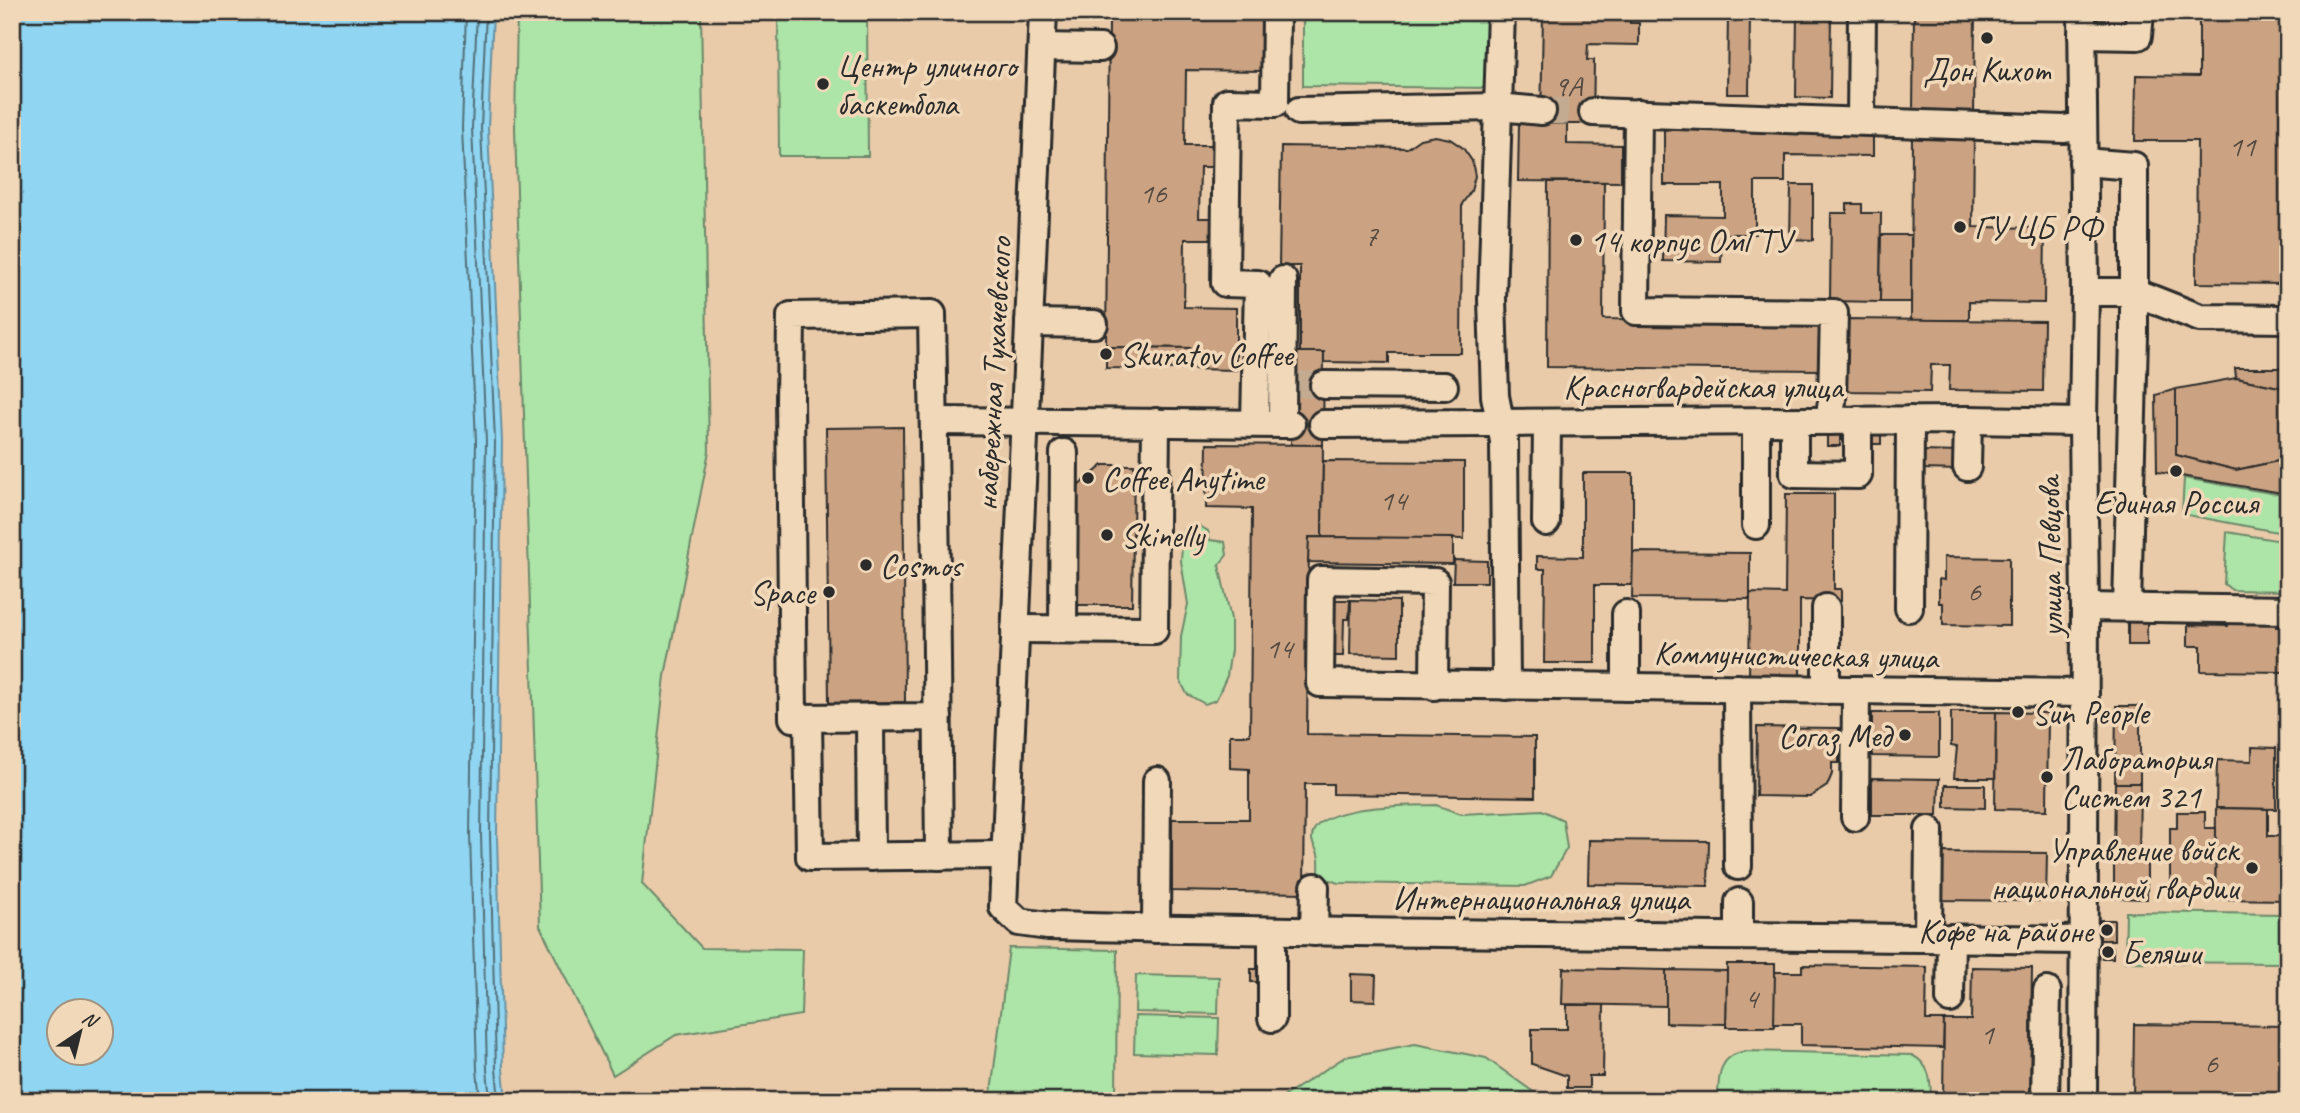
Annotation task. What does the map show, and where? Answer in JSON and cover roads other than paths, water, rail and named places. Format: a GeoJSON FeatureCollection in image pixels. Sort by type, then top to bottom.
{"type":"FeatureCollection","features":[{"type":"Feature","properties":{"kind":"street","name":"набережная Тухачевского"},"geometry":{"type":"LineString","coordinates":[[1003,908],[1043,12]]}},
{"type":"Feature","properties":{"kind":"street"},"geometry":{"type":"LineString","coordinates":[[1255,423],[1258,284],[1225,283],[1227,103],[1275,103],[1276,12]]}},
{"type":"Feature","properties":{"kind":"street"},"geometry":{"type":"LineString","coordinates":[[1502,12],[1492,299],[1495,396],[1504,441],[1506,686]]}},
{"type":"Feature","properties":{"kind":"street"},"geometry":{"type":"LineString","coordinates":[[1861,121],[1862,12]]}},
{"type":"Feature","properties":{"kind":"street"},"geometry":{"type":"LineString","coordinates":[[2082,24],[2138,36],[2140,12]]}},
{"type":"Feature","properties":{"kind":"street","name":"улица Певцова"},"geometry":{"type":"LineString","coordinates":[[2082,24],[2085,292],[2082,422],[2085,607],[2083,1101]]}},
{"type":"Feature","properties":{"kind":"street"},"geometry":{"type":"LineString","coordinates":[[1042,47],[1100,48]]}},
{"type":"Feature","properties":{"kind":"street"},"geometry":{"type":"LineString","coordinates":[[1299,111],[1497,107],[1542,111]]}},
{"type":"Feature","properties":{"kind":"street"},"geometry":{"type":"LineString","coordinates":[[1593,112],[2064,128],[2082,126]]}},
{"type":"Feature","properties":{"kind":"street"},"geometry":{"type":"LineString","coordinates":[[1638,113],[1636,311],[1834,313],[1829,421]]}},
{"type":"Feature","properties":{"kind":"street"},"geometry":{"type":"LineString","coordinates":[[2083,162],[2134,166],[2127,607]]}},
{"type":"Feature","properties":{"kind":"street"},"geometry":{"type":"LineString","coordinates":[[934,421],[1287,424],[1283,280]]}},
{"type":"Feature","properties":{"kind":"street"},"geometry":{"type":"LineString","coordinates":[[2085,292],[2134,292],[2200,318],[2288,319]]}},
{"type":"Feature","properties":{"kind":"street"},"geometry":{"type":"LineString","coordinates":[[938,717],[793,718],[791,316],[932,314],[938,717],[939,856]]}},
{"type":"Feature","properties":{"kind":"street"},"geometry":{"type":"LineString","coordinates":[[1029,323],[1094,324]]}},
{"type":"Feature","properties":{"kind":"street"},"geometry":{"type":"LineString","coordinates":[[1324,385],[1444,386]]}},
{"type":"Feature","properties":{"kind":"street"},"geometry":{"type":"LineString","coordinates":[[1383,385],[1383,425]]}},
{"type":"Feature","properties":{"kind":"street"},"geometry":{"type":"LineString","coordinates":[[1967,467],[1968,419]]}},
{"type":"Feature","properties":{"kind":"street","name":"Красногвардейская улица"},"geometry":{"type":"LineString","coordinates":[[1323,424],[1756,423],[1968,419],[2082,422]]}},
{"type":"Feature","properties":{"kind":"street"},"geometry":{"type":"LineString","coordinates":[[1794,422],[1794,474],[1858,475],[1858,420]]}},
{"type":"Feature","properties":{"kind":"street"},"geometry":{"type":"LineString","coordinates":[[1909,608],[1910,420]]}},
{"type":"Feature","properties":{"kind":"street"},"geometry":{"type":"LineString","coordinates":[[1015,629],[1154,630],[1156,422]]}},
{"type":"Feature","properties":{"kind":"street"},"geometry":{"type":"LineString","coordinates":[[1546,522],[1547,423]]}},
{"type":"Feature","properties":{"kind":"street"},"geometry":{"type":"LineString","coordinates":[[1756,423],[1756,525]]}},
{"type":"Feature","properties":{"kind":"street"},"geometry":{"type":"LineString","coordinates":[[1063,629],[1064,453]]}},
{"type":"Feature","properties":{"kind":"street","name":"Коммунистическая улица"},"geometry":{"type":"LineString","coordinates":[[1434,685],[1435,582],[1321,580],[1320,683],[1434,685],[1506,686],[2085,693]]}},
{"type":"Feature","properties":{"kind":"street"},"geometry":{"type":"LineString","coordinates":[[2085,607],[2288,611]]}},
{"type":"Feature","properties":{"kind":"street"},"geometry":{"type":"LineString","coordinates":[[1826,608],[1826,690]]}},
{"type":"Feature","properties":{"kind":"street"},"geometry":{"type":"LineString","coordinates":[[1626,614],[1626,687]]}},
{"type":"Feature","properties":{"kind":"street"},"geometry":{"type":"LineString","coordinates":[[1737,688],[1738,866]]}},
{"type":"Feature","properties":{"kind":"street"},"geometry":{"type":"LineString","coordinates":[[1855,817],[1856,690]]}},
{"type":"Feature","properties":{"kind":"street"},"geometry":{"type":"LineString","coordinates":[[870,717],[871,857]]}},
{"type":"Feature","properties":{"kind":"street"},"geometry":{"type":"LineString","coordinates":[[808,718],[810,857],[1005,855]]}},
{"type":"Feature","properties":{"kind":"street"},"geometry":{"type":"LineString","coordinates":[[1156,929],[1157,781]]}},
{"type":"Feature","properties":{"kind":"street"},"geometry":{"type":"LineString","coordinates":[[1929,830],[1939,938],[1950,999]]}},
{"type":"Feature","properties":{"kind":"street"},"geometry":{"type":"LineString","coordinates":[[1314,932],[1315,887]]}},
{"type":"Feature","properties":{"kind":"street"},"geometry":{"type":"LineString","coordinates":[[1739,902],[1739,934]]}},
{"type":"Feature","properties":{"kind":"street","name":"Интернациональная улица"},"geometry":{"type":"LineString","coordinates":[[1003,908],[1019,922],[1048,926],[1314,932],[1739,934],[2085,940]]}},
{"type":"Feature","properties":{"kind":"street"},"geometry":{"type":"LineString","coordinates":[[1272,931],[1272,1018]]}},
{"type":"Feature","properties":{"kind":"street"},"geometry":{"type":"LineString","coordinates":[[2045,1101],[2047,991]]}},
{"type":"Feature","properties":{"kind":"water"},"geometry":{"type":"Polygon","coordinates":[[[12,12],[493,12],[488,128],[502,441],[497,835],[506,1101],[12,1101],[12,12]]]}},
{"type":"Feature","properties":{"kind":"tunnel"},"geometry":{"type":"LineString","coordinates":[[1542,111],[1593,112]]}},
{"type":"Feature","properties":{"kind":"tunnel"},"geometry":{"type":"LineString","coordinates":[[1291,384],[1324,385]]}},
{"type":"Feature","properties":{"kind":"place","name":"Дон Кихот"},"geometry":{"type":"Point","coordinates":[1987,38]}},
{"type":"Feature","properties":{"kind":"place","name":"Центр уличного баскетбола"},"geometry":{"type":"Point","coordinates":[823,84]}},
{"type":"Feature","properties":{"kind":"place","name":"ГУ ЦБ РФ"},"geometry":{"type":"Point","coordinates":[1960,227]}},
{"type":"Feature","properties":{"kind":"place","name":"14 корпус ОмГТУ"},"geometry":{"type":"Point","coordinates":[1576,240]}},
{"type":"Feature","properties":{"kind":"place","name":"Skuratov Coffee"},"geometry":{"type":"Point","coordinates":[1106,354]}},
{"type":"Feature","properties":{"kind":"place","name":"Единая Россия"},"geometry":{"type":"Point","coordinates":[2176,471]}},
{"type":"Feature","properties":{"kind":"place","name":"Coffee Anytime"},"geometry":{"type":"Point","coordinates":[1088,478]}},
{"type":"Feature","properties":{"kind":"place","name":"Skinelly"},"geometry":{"type":"Point","coordinates":[1107,535]}},
{"type":"Feature","properties":{"kind":"place","name":"Cosmos"},"geometry":{"type":"Point","coordinates":[866,565]}},
{"type":"Feature","properties":{"kind":"place","name":"Space"},"geometry":{"type":"Point","coordinates":[829,592]}},
{"type":"Feature","properties":{"kind":"place","name":"Sun People"},"geometry":{"type":"Point","coordinates":[2018,712]}},
{"type":"Feature","properties":{"kind":"place","name":"Согаз Мед"},"geometry":{"type":"Point","coordinates":[1905,735]}},
{"type":"Feature","properties":{"kind":"place","name":"Лаборатория Систем 321"},"geometry":{"type":"Point","coordinates":[2047,777]}},
{"type":"Feature","properties":{"kind":"place","name":"Управление войск национальной гвардии"},"geometry":{"type":"Point","coordinates":[2252,868]}},
{"type":"Feature","properties":{"kind":"place","name":"Кофе на районе"},"geometry":{"type":"Point","coordinates":[2107,930]}},
{"type":"Feature","properties":{"kind":"place","name":"Беляши"},"geometry":{"type":"Point","coordinates":[2108,952]}}]}
